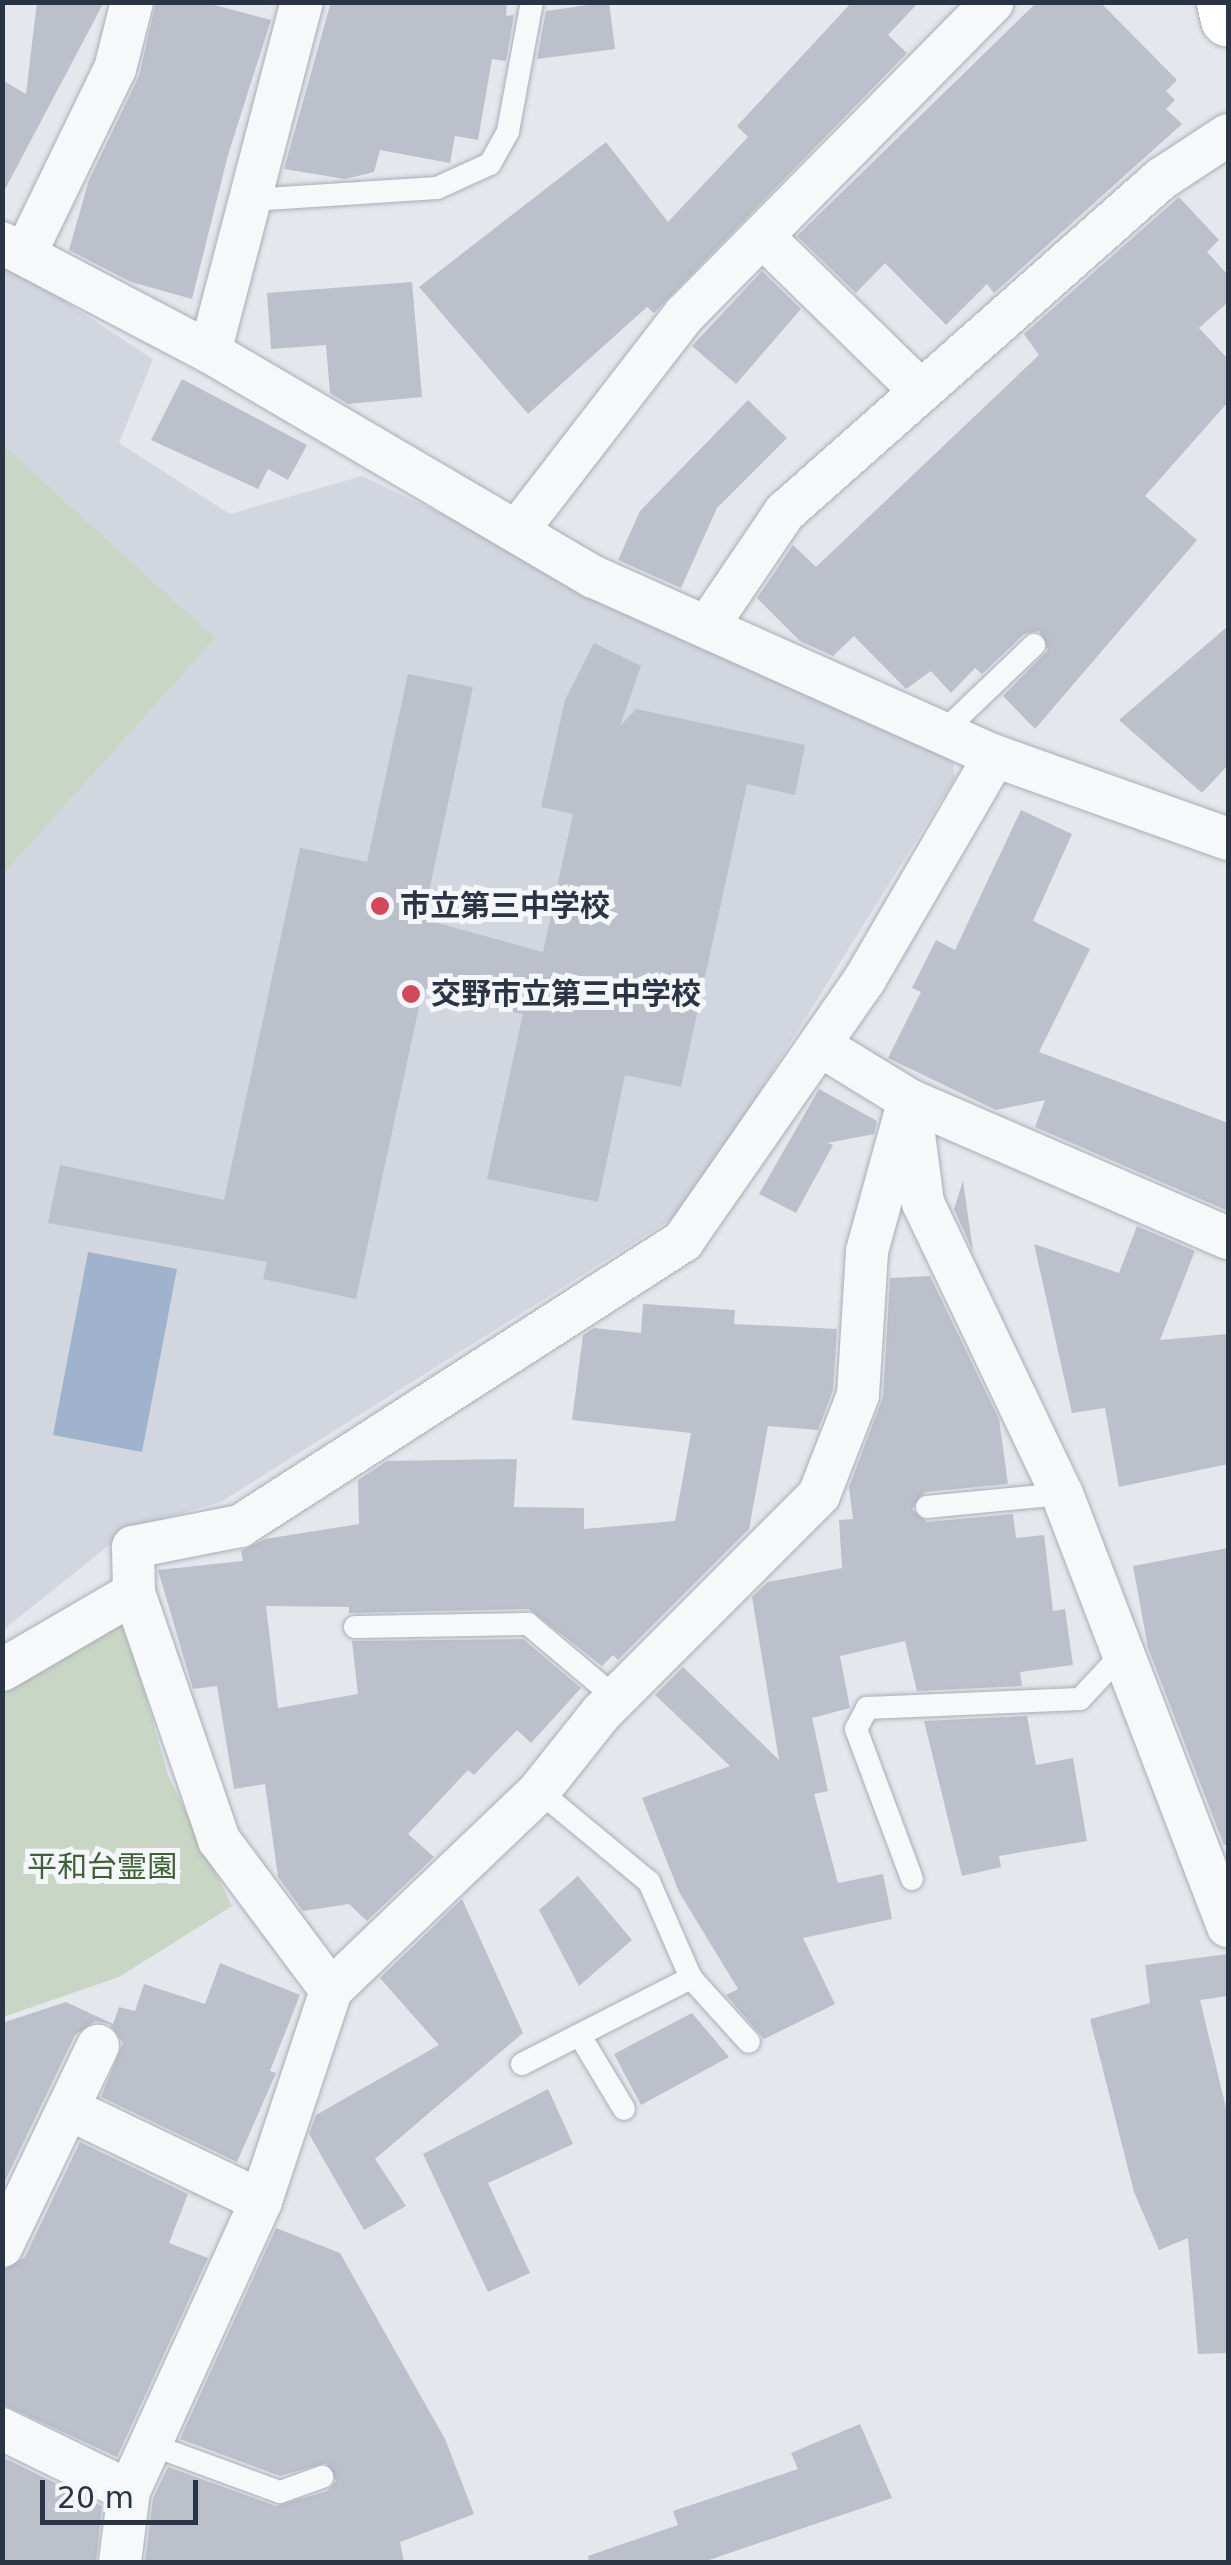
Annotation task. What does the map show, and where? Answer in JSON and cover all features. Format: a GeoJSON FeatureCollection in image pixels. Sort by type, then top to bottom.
{"type":"FeatureCollection","features":[{"type":"Feature","properties":{"kind":"street"},"geometry":{"type":"LineString","coordinates":[[132,2],[115,69],[14,248],[210,352],[594,576],[995,756],[1228,839]]}},
{"type":"Feature","properties":{"kind":"street"},"geometry":{"type":"LineString","coordinates":[[210,352],[302,2]]}},
{"type":"Feature","properties":{"kind":"street"},"geometry":{"type":"LineString","coordinates":[[517,532],[685,314],[993,2]]}},
{"type":"Feature","properties":{"kind":"street"},"geometry":{"type":"LineString","coordinates":[[1224,2],[1228,19]]}},
{"type":"Feature","properties":{"kind":"street"},"geometry":{"type":"LineString","coordinates":[[707,627],[785,512],[1161,179],[1228,135]]}},
{"type":"Feature","properties":{"kind":"street"},"geometry":{"type":"LineString","coordinates":[[762,236],[920,390]]}},
{"type":"Feature","properties":{"kind":"street"},"geometry":{"type":"LineString","coordinates":[[331,1990],[220,1840],[134,1593],[133,1547],[240,1526],[684,1241],[821,1046],[995,756]]}},
{"type":"Feature","properties":{"kind":"street"},"geometry":{"type":"LineString","coordinates":[[821,1046],[910,1100],[1228,1238]]}},
{"type":"Feature","properties":{"kind":"street"},"geometry":{"type":"LineString","coordinates":[[910,1100],[923,1204],[1062,1494],[1228,1921]]}},
{"type":"Feature","properties":{"kind":"street"},"geometry":{"type":"LineString","coordinates":[[120,2562],[129,2490],[261,2200],[331,1990],[539,1791],[616,1698],[819,1495],[858,1395],[867,1251],[910,1100]]}},
{"type":"Feature","properties":{"kind":"street"},"geometry":{"type":"LineString","coordinates":[[2,1670],[134,1593]]}},
{"type":"Feature","properties":{"kind":"street"},"geometry":{"type":"LineString","coordinates":[[2,2246],[98,2046]]}},
{"type":"Feature","properties":{"kind":"street"},"geometry":{"type":"LineString","coordinates":[[69,2109],[261,2200]]}},
{"type":"Feature","properties":{"kind":"street"},"geometry":{"type":"LineString","coordinates":[[2,2428],[129,2490]]}},
{"type":"Feature","properties":{"kind":"lane"},"geometry":{"type":"LineString","coordinates":[[250,200],[436,188],[490,164],[508,131],[532,2]]}},
{"type":"Feature","properties":{"kind":"lane"},"geometry":{"type":"LineString","coordinates":[[943,732],[1034,645]]}},
{"type":"Feature","properties":{"kind":"lane"},"geometry":{"type":"LineString","coordinates":[[927,1507],[1062,1494]]}},
{"type":"Feature","properties":{"kind":"lane"},"geometry":{"type":"LineString","coordinates":[[355,1627],[528,1624],[616,1698]]}},
{"type":"Feature","properties":{"kind":"lane"},"geometry":{"type":"LineString","coordinates":[[912,1879],[856,1729],[868,1708],[1080,1698],[1122,1654]]}},
{"type":"Feature","properties":{"kind":"lane"},"geometry":{"type":"LineString","coordinates":[[539,1791],[649,1882],[692,1978],[749,2042]]}},
{"type":"Feature","properties":{"kind":"lane"},"geometry":{"type":"LineString","coordinates":[[522,2064],[692,1978]]}},
{"type":"Feature","properties":{"kind":"lane"},"geometry":{"type":"LineString","coordinates":[[580,2036],[624,2109]]}},
{"type":"Feature","properties":{"kind":"lane"},"geometry":{"type":"LineString","coordinates":[[152,2445],[280,2492],[322,2477]]}},
{"type":"Feature","properties":{"kind":"shaded area","name":"交野市立第三中学校"},"geometry":{"type":"Polygon","coordinates":[[[3,261],[153,359],[119,443],[230,514],[362,476],[952,758],[955,778],[686,1210],[221,1502],[132,1527],[3,1630],[3,261]]]}},
{"type":"Feature","properties":{"kind":"green space"},"geometry":{"type":"Polygon","coordinates":[[[3,445],[215,638],[3,874],[3,445]]]}},
{"type":"Feature","properties":{"kind":"green space","name":"平和台霊園"},"geometry":{"type":"Polygon","coordinates":[[[114,1584],[168,1775],[232,1906],[119,1977],[3,2017],[2,1660],[114,1584]]]}},
{"type":"Feature","properties":{"kind":"water"},"geometry":{"type":"Polygon","coordinates":[[[88,1252],[177,1269],[142,1452],[53,1435],[88,1252]]]}},
{"type":"Feature","properties":{"kind":"building"},"geometry":{"type":"Polygon","coordinates":[[[37,2],[104,2],[2,195],[2,80],[26,94],[37,2]]]}},
{"type":"Feature","properties":{"kind":"building"},"geometry":{"type":"Polygon","coordinates":[[[156,2],[203,2],[271,20],[228,155],[192,299],[131,282],[69,250],[89,180],[139,76],[156,2]]]}},
{"type":"Feature","properties":{"kind":"building"},"geometry":{"type":"Polygon","coordinates":[[[331,2],[507,2],[506,16],[514,15],[506,61],[492,59],[478,140],[455,136],[450,163],[380,150],[374,172],[345,179],[284,169],[331,2]]]}},
{"type":"Feature","properties":{"kind":"building"},"geometry":{"type":"Polygon","coordinates":[[[609,2],[615,49],[537,59],[546,11],[609,2]]]}},
{"type":"Feature","properties":{"kind":"building"},"geometry":{"type":"Polygon","coordinates":[[[852,2],[919,2],[888,35],[907,53],[654,313],[647,307],[528,414],[419,287],[606,142],[668,222],[748,137],[737,126],[852,2]]]}},
{"type":"Feature","properties":{"kind":"building"},"geometry":{"type":"Polygon","coordinates":[[[1037,2],[1100,2],[1177,80],[1166,91],[1175,100],[1166,109],[1182,124],[994,293],[987,284],[946,325],[885,263],[856,293],[797,236],[1037,2]]]}},
{"type":"Feature","properties":{"kind":"building"},"geometry":{"type":"Polygon","coordinates":[[[1179,197],[1219,240],[1207,252],[1228,275],[1228,302],[1199,328],[1228,359],[1228,402],[1145,496],[1197,540],[1035,729],[1003,696],[1048,650],[1039,631],[1024,634],[982,674],[975,668],[951,693],[931,671],[906,689],[854,636],[833,656],[800,641],[757,598],[793,545],[816,567],[1039,355],[1024,334],[1179,197]]]}},
{"type":"Feature","properties":{"kind":"building"},"geometry":{"type":"Polygon","coordinates":[[[762,271],[801,309],[736,384],[692,346],[762,271]]]}},
{"type":"Feature","properties":{"kind":"building"},"geometry":{"type":"Polygon","coordinates":[[[412,282],[422,397],[348,404],[330,393],[326,345],[271,349],[267,293],[412,282]]]}},
{"type":"Feature","properties":{"kind":"building"},"geometry":{"type":"Polygon","coordinates":[[[182,379],[307,445],[288,480],[268,469],[258,489],[151,440],[182,379]]]}},
{"type":"Feature","properties":{"kind":"building"},"geometry":{"type":"Polygon","coordinates":[[[748,400],[787,438],[717,508],[681,588],[618,560],[640,511],[748,400]]]}},
{"type":"Feature","properties":{"kind":"building"},"geometry":{"type":"Polygon","coordinates":[[[1228,626],[1228,765],[1202,793],[1119,720],[1228,626]]]}},
{"type":"Feature","properties":{"kind":"building"},"geometry":{"type":"Polygon","coordinates":[[[594,643],[641,666],[620,726],[636,709],[805,745],[795,795],[747,784],[681,1087],[625,1075],[598,1202],[487,1179],[523,1014],[422,993],[356,1299],[263,1279],[267,1262],[48,1223],[60,1165],[224,1200],[300,848],[367,862],[408,674],[473,687],[423,919],[543,952],[573,814],[541,807],[565,700],[594,643]]]}},
{"type":"Feature","properties":{"kind":"building"},"geometry":{"type":"Polygon","coordinates":[[[1021,810],[1072,834],[1033,921],[1090,949],[1039,1052],[1228,1123],[1228,1211],[1035,1127],[1045,1100],[996,1110],[888,1058],[921,992],[912,988],[936,940],[955,950],[1021,810]]]}},
{"type":"Feature","properties":{"kind":"building"},"geometry":{"type":"Polygon","coordinates":[[[819,1089],[877,1121],[874,1134],[827,1143],[833,1145],[796,1213],[759,1194],[819,1089]]]}},
{"type":"Feature","properties":{"kind":"building"},"geometry":{"type":"Polygon","coordinates":[[[963,1181],[973,1251],[954,1209],[963,1181]]]}},
{"type":"Feature","properties":{"kind":"building"},"geometry":{"type":"Polygon","coordinates":[[[1137,1226],[1195,1251],[1160,1340],[1228,1334],[1228,1464],[1119,1487],[1105,1408],[1072,1413],[1034,1244],[1119,1273],[1137,1226]]]}},
{"type":"Feature","properties":{"kind":"building"},"geometry":{"type":"Polygon","coordinates":[[[930,1276],[999,1419],[1008,1484],[925,1492],[912,1509],[927,1522],[1013,1514],[1016,1538],[1044,1535],[1053,1611],[1065,1609],[1073,1665],[1020,1672],[1022,1686],[917,1691],[905,1641],[840,1656],[850,1708],[812,1718],[828,1791],[814,1794],[838,1883],[883,1874],[892,1919],[803,1938],[835,2004],[764,2039],[726,1995],[738,1989],[679,1892],[642,1798],[730,1766],[655,1695],[683,1667],[779,1760],[752,1597],[768,1582],[842,1568],[839,1520],[853,1519],[849,1487],[883,1397],[890,1278],[930,1276]]]}},
{"type":"Feature","properties":{"kind":"building"},"geometry":{"type":"Polygon","coordinates":[[[643,1304],[735,1310],[734,1324],[837,1329],[833,1390],[818,1430],[768,1426],[749,1529],[618,1660],[613,1655],[602,1666],[529,1609],[349,1613],[349,1607],[266,1606],[278,1708],[358,1694],[352,1641],[523,1639],[581,1688],[531,1743],[517,1730],[474,1775],[468,1770],[408,1834],[434,1857],[367,1921],[349,1904],[303,1911],[278,1877],[265,1784],[234,1789],[217,1686],[193,1689],[158,1570],[243,1561],[241,1551],[265,1539],[359,1524],[358,1480],[387,1461],[517,1459],[514,1507],[584,1508],[584,1529],[675,1521],[691,1433],[572,1420],[583,1335],[594,1328],[641,1333],[643,1304]]]}},
{"type":"Feature","properties":{"kind":"building"},"geometry":{"type":"Polygon","coordinates":[[[1228,1548],[1228,1844],[1224,1845],[1148,1648],[1133,1566],[1228,1548]]]}},
{"type":"Feature","properties":{"kind":"building"},"geometry":{"type":"Polygon","coordinates":[[[1027,1716],[1036,1765],[1073,1758],[1087,1841],[999,1856],[1001,1867],[962,1876],[924,1721],[1027,1716]]]}},
{"type":"Feature","properties":{"kind":"building"},"geometry":{"type":"Polygon","coordinates":[[[578,1876],[632,1940],[579,1986],[539,1910],[578,1876]]]}},
{"type":"Feature","properties":{"kind":"building"},"geometry":{"type":"Polygon","coordinates":[[[462,1899],[523,2033],[375,2159],[406,2206],[364,2230],[309,2134],[316,2115],[439,2045],[380,1978],[462,1899]]]}},
{"type":"Feature","properties":{"kind":"building"},"geometry":{"type":"Polygon","coordinates":[[[1228,1954],[1228,1996],[1200,2000],[1228,2116],[1228,2353],[1198,2354],[1188,2238],[1159,2250],[1134,2192],[1090,2019],[1150,2003],[1145,1965],[1228,1954]]]}},
{"type":"Feature","properties":{"kind":"building"},"geometry":{"type":"Polygon","coordinates":[[[220,1963],[300,1995],[270,2071],[276,2073],[237,2162],[101,2097],[123,2043],[110,2024],[95,2021],[75,2035],[2,2187],[2,2023],[66,2002],[113,2024],[119,2007],[135,2011],[144,1984],[205,2004],[220,1963]]]}},
{"type":"Feature","properties":{"kind":"building"},"geometry":{"type":"Polygon","coordinates":[[[692,2013],[729,2057],[641,2105],[614,2054],[692,2013]]]}},
{"type":"Feature","properties":{"kind":"building"},"geometry":{"type":"Polygon","coordinates":[[[548,2089],[573,2144],[488,2183],[530,2273],[488,2292],[423,2154],[548,2089]]]}},
{"type":"Feature","properties":{"kind":"building"},"geometry":{"type":"Polygon","coordinates":[[[80,2142],[188,2194],[169,2243],[208,2258],[117,2457],[2,2404],[2,2271],[25,2257],[80,2142]]]}},
{"type":"Feature","properties":{"kind":"building"},"geometry":{"type":"Polygon","coordinates":[[[276,2228],[340,2253],[445,2439],[474,2514],[400,2542],[404,2562],[145,2562],[153,2498],[168,2467],[276,2506],[327,2491],[336,2481],[326,2463],[280,2476],[180,2439],[276,2228]]]}},
{"type":"Feature","properties":{"kind":"building"},"geometry":{"type":"Polygon","coordinates":[[[860,2424],[892,2498],[703,2562],[589,2562],[588,2556],[678,2525],[673,2511],[798,2469],[791,2453],[860,2424]]]}},
{"type":"Feature","properties":{"kind":"building"},"geometry":{"type":"Polygon","coordinates":[[[2,2457],[102,2506],[96,2562],[2,2562],[2,2457]]]}},
{"type":"Feature","properties":{"kind":"place","name":"市立第三中学校"},"geometry":{"type":"Point","coordinates":[380,906]}},
{"type":"Feature","properties":{"kind":"place","name":"交野市立第三中学校"},"geometry":{"type":"Point","coordinates":[411,994]}}]}
